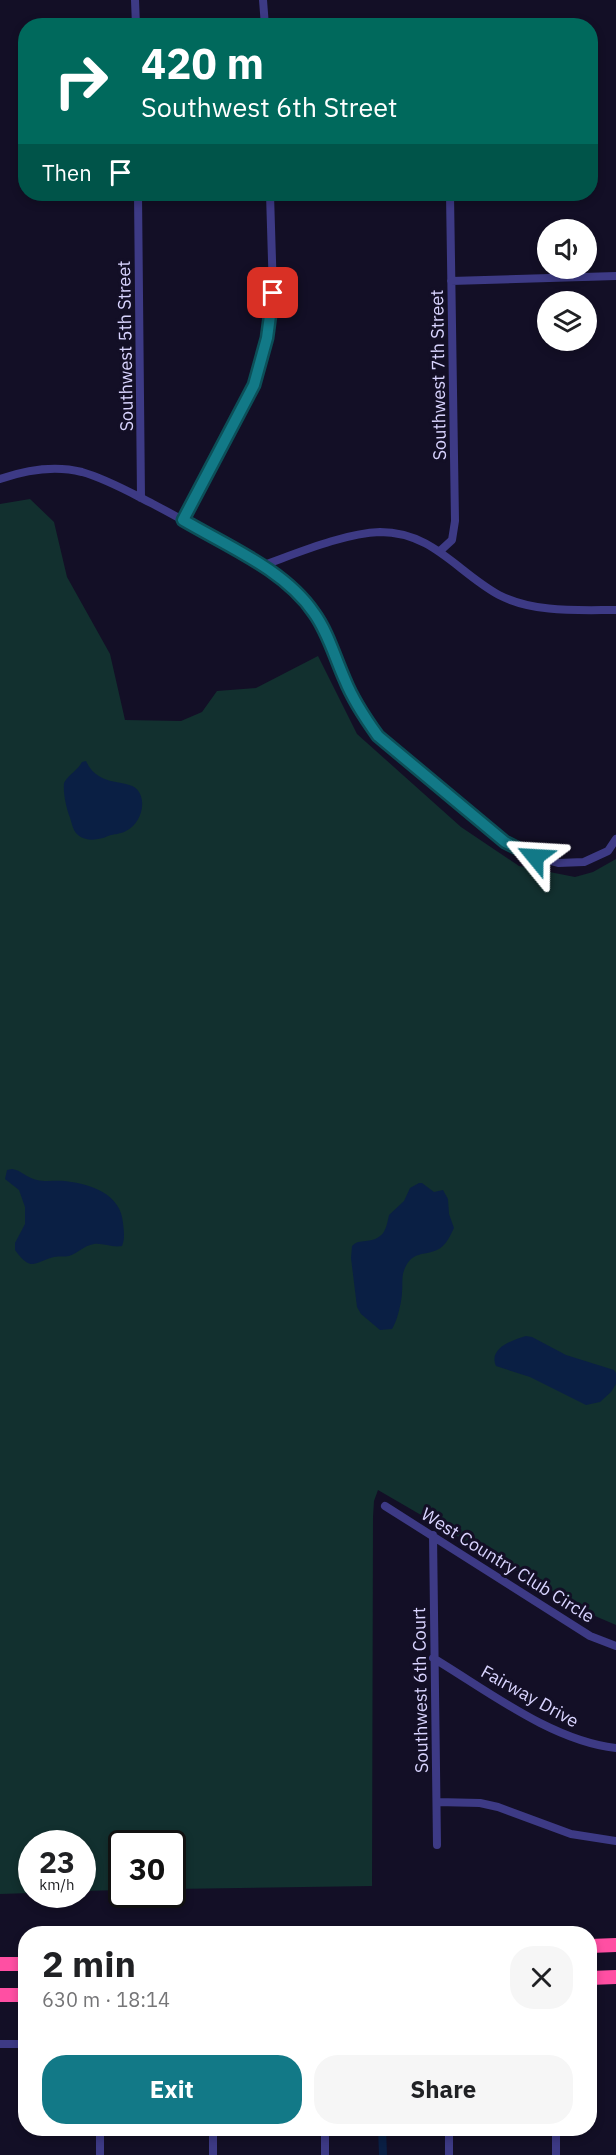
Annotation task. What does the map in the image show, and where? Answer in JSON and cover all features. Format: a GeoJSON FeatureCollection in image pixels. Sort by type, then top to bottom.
{"type":"FeatureCollection","features":[{"type":"Feature","properties":{"kind":"highway"},"geometry":{"type":"LineString","coordinates":[[597,1946],[616,1945]]}},
{"type":"Feature","properties":{"kind":"highway"},"geometry":{"type":"LineString","coordinates":[[0,1964],[18,1964]]}},
{"type":"Feature","properties":{"kind":"highway"},"geometry":{"type":"LineString","coordinates":[[597,1978],[616,1977]]}},
{"type":"Feature","properties":{"kind":"highway"},"geometry":{"type":"LineString","coordinates":[[0,1995],[18,1995]]}},
{"type":"Feature","properties":{"kind":"street"},"geometry":{"type":"LineString","coordinates":[[135,0],[136,18]]}},
{"type":"Feature","properties":{"kind":"street"},"geometry":{"type":"LineString","coordinates":[[263,0],[264,18]]}},
{"type":"Feature","properties":{"kind":"street","name":"Southwest 5th Street"},"geometry":{"type":"LineString","coordinates":[[138,201],[141,498]]}},
{"type":"Feature","properties":{"kind":"street"},"geometry":{"type":"LineString","coordinates":[[183,520],[254,385],[267,338],[273,293],[270,201]]}},
{"type":"Feature","properties":{"kind":"street","name":"Southwest 7th Street"},"geometry":{"type":"LineString","coordinates":[[440,551],[452,540],[455,521],[450,201]]}},
{"type":"Feature","properties":{"kind":"street"},"geometry":{"type":"LineString","coordinates":[[451,281],[616,276]]}},
{"type":"Feature","properties":{"kind":"street"},"geometry":{"type":"LineString","coordinates":[[0,479],[22,472],[54,468],[81,472],[141,498],[183,520],[285,581],[300,594],[316,615],[346,683],[363,716],[378,736],[505,842],[535,857],[558,863],[585,862],[608,851],[616,839]]}},
{"type":"Feature","properties":{"kind":"street"},"geometry":{"type":"LineString","coordinates":[[261,566],[354,536],[380,532],[422,541],[440,551],[500,595],[534,606],[567,610],[616,610]]}},
{"type":"Feature","properties":{"kind":"street","name":"West Country Club Circle"},"geometry":{"type":"LineString","coordinates":[[385,1506],[591,1636],[616,1646]]}},
{"type":"Feature","properties":{"kind":"street","name":"Southwest 6th Court"},"geometry":{"type":"LineString","coordinates":[[433,1535],[437,1845]]}},
{"type":"Feature","properties":{"kind":"street","name":"Fairway Drive"},"geometry":{"type":"LineString","coordinates":[[434,1658],[544,1726],[577,1740],[616,1748]]}},
{"type":"Feature","properties":{"kind":"street"},"geometry":{"type":"LineString","coordinates":[[436,1802],[480,1803],[498,1807],[570,1834],[616,1841]]}},
{"type":"Feature","properties":{"kind":"street"},"geometry":{"type":"LineString","coordinates":[[0,2044],[18,2044]]}},
{"type":"Feature","properties":{"kind":"street"},"geometry":{"type":"LineString","coordinates":[[100,2136],[100,2155]]}},
{"type":"Feature","properties":{"kind":"street"},"geometry":{"type":"LineString","coordinates":[[213,2136],[213,2155]]}},
{"type":"Feature","properties":{"kind":"street"},"geometry":{"type":"LineString","coordinates":[[325,2136],[326,2155]]}},
{"type":"Feature","properties":{"kind":"street"},"geometry":{"type":"LineString","coordinates":[[449,2136],[449,2155]]}},
{"type":"Feature","properties":{"kind":"street"},"geometry":{"type":"LineString","coordinates":[[556,2136],[556,2155]]}},
{"type":"Feature","properties":{"kind":"green space"},"geometry":{"type":"Polygon","coordinates":[[[30,499],[54,522],[67,577],[110,654],[125,720],[181,721],[202,712],[217,691],[256,688],[318,656],[357,734],[461,827],[519,866],[575,877],[593,872],[616,859],[616,1625],[595,1616],[378,1490],[374,1501],[373,1517],[372,1886],[186,1889],[186,1830],[108,1830],[108,1890],[96,1891],[96,1830],[18,1830],[18,1893],[0,1894],[0,504],[30,499]]]}},
{"type":"Feature","properties":{"kind":"water"},"geometry":{"type":"Polygon","coordinates":[[[86,761],[99,776],[106,780],[129,785],[139,792],[142,808],[131,828],[122,833],[93,840],[85,839],[74,831],[66,804],[64,783],[82,762],[86,761]]]}},
{"type":"Feature","properties":{"kind":"water"},"geometry":{"type":"Polygon","coordinates":[[[12,1169],[37,1180],[75,1182],[103,1192],[117,1205],[121,1213],[124,1235],[122,1246],[94,1244],[69,1256],[54,1257],[33,1264],[25,1262],[15,1250],[15,1243],[25,1224],[25,1207],[19,1190],[5,1179],[7,1170],[12,1169]]]}},
{"type":"Feature","properties":{"kind":"water"},"geometry":{"type":"Polygon","coordinates":[[[419,1183],[434,1192],[443,1190],[448,1199],[449,1214],[454,1228],[443,1246],[432,1252],[415,1256],[408,1263],[403,1274],[401,1301],[396,1322],[392,1329],[380,1330],[361,1314],[357,1307],[351,1258],[352,1246],[357,1242],[372,1240],[380,1236],[385,1229],[389,1215],[404,1201],[410,1188],[419,1183]]]}},
{"type":"Feature","properties":{"kind":"water"},"geometry":{"type":"Polygon","coordinates":[[[526,1336],[566,1355],[614,1370],[616,1384],[600,1402],[586,1405],[530,1377],[496,1366],[495,1354],[503,1346],[526,1336]]]}},
{"type":"Feature","properties":{"kind":"waterway"},"geometry":{"type":"LineString","coordinates":[[382,2136],[383,2155]]}},
{"type":"Feature","properties":{"kind":"route"},"geometry":{"type":"LineString","coordinates":[[273,293],[267,338],[254,385],[183,520],[285,581],[300,594],[316,615],[346,683],[363,716],[378,736],[505,842],[535,857]]}}]}
